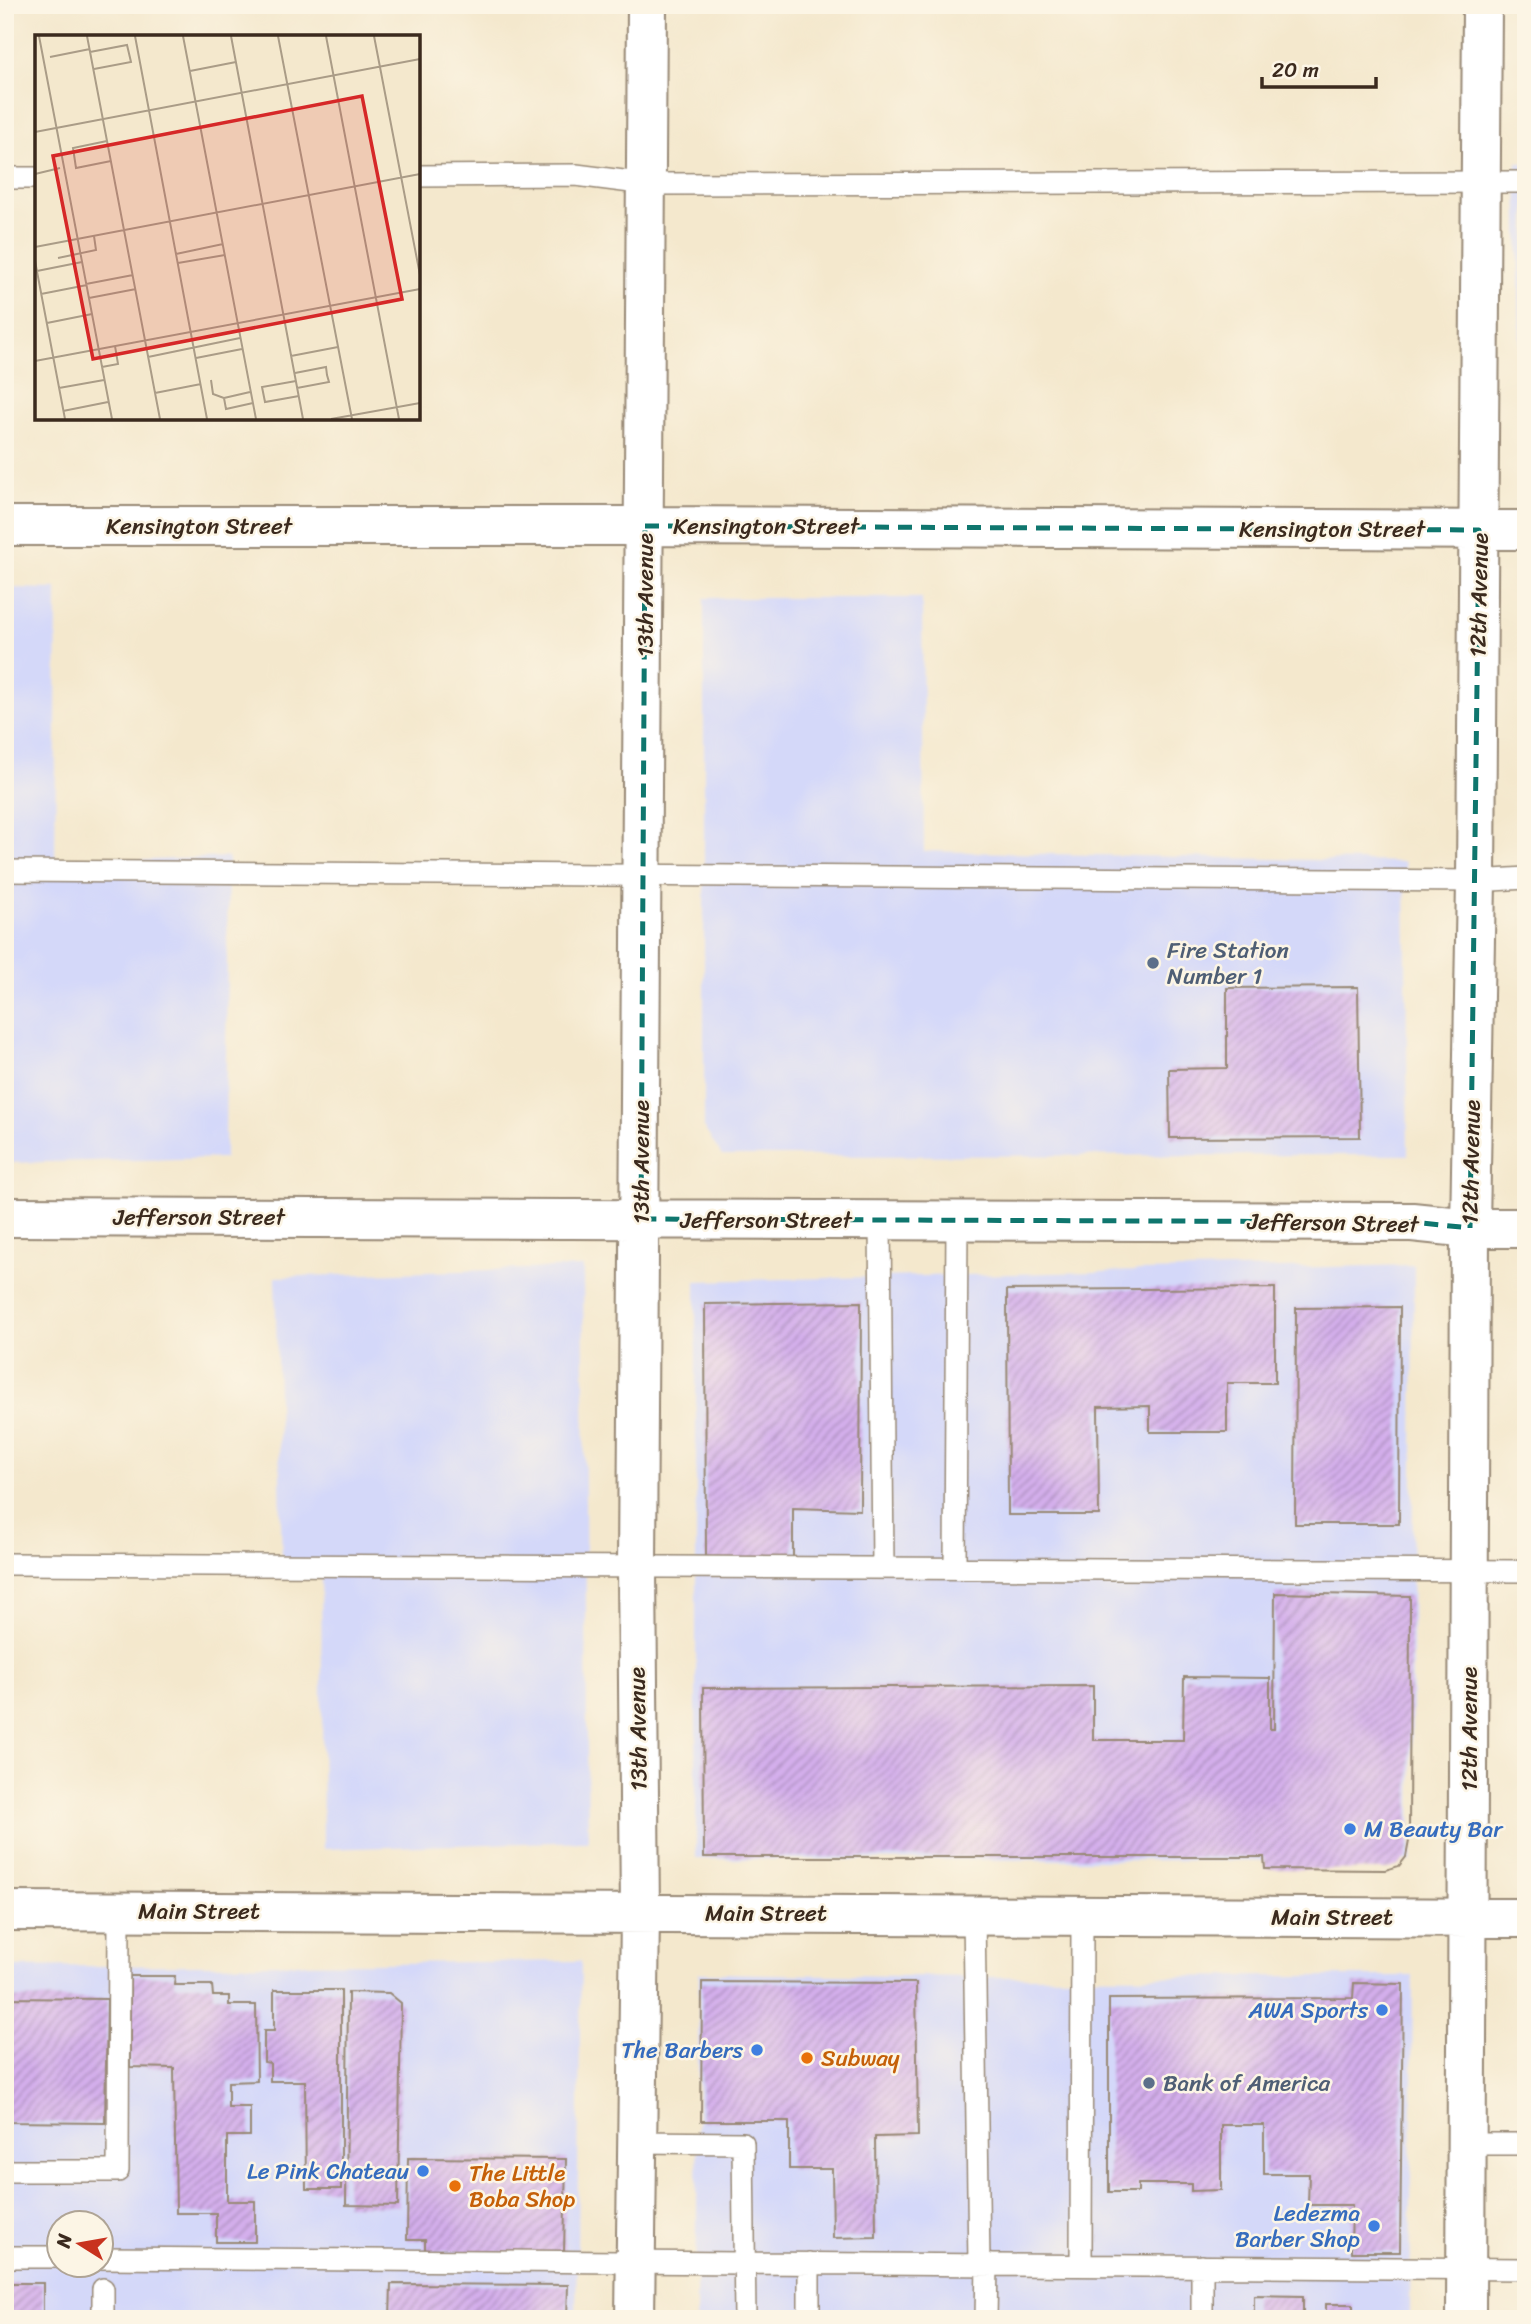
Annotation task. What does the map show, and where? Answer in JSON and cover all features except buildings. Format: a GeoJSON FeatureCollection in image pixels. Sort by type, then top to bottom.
{"type":"FeatureCollection","features":[{"type":"Feature","properties":{"kind":"street","name":"13th Avenue"},"geometry":{"type":"LineString","coordinates":[[635,2319],[640,1913],[637,1568],[647,5]]}},
{"type":"Feature","properties":{"kind":"street","name":"12th Avenue"},"geometry":{"type":"LineString","coordinates":[[1466,2319],[1470,1228],[1476,881],[1482,5]]}},
{"type":"Feature","properties":{"kind":"street","name":"Kensington Street"},"geometry":{"type":"LineString","coordinates":[[5,526],[1526,530]]}},
{"type":"Feature","properties":{"kind":"street","name":"Jefferson Street"},"geometry":{"type":"LineString","coordinates":[[5,1217],[1412,1223],[1470,1228],[1526,1228]]}},
{"type":"Feature","properties":{"kind":"street","name":"Main Street"},"geometry":{"type":"LineString","coordinates":[[5,1911],[1526,1918]]}},
{"type":"Feature","properties":{"kind":"lane"},"geometry":{"type":"LineString","coordinates":[[420,176],[576,175],[646,184],[1526,182]]}},
{"type":"Feature","properties":{"kind":"lane"},"geometry":{"type":"LineString","coordinates":[[5,178],[35,178]]}},
{"type":"Feature","properties":{"kind":"lane"},"geometry":{"type":"LineString","coordinates":[[5,871],[1476,881],[1526,878]]}},
{"type":"Feature","properties":{"kind":"lane"},"geometry":{"type":"LineString","coordinates":[[880,1220],[883,1569]]}},
{"type":"Feature","properties":{"kind":"lane"},"geometry":{"type":"LineString","coordinates":[[955,1569],[957,1220]]}},
{"type":"Feature","properties":{"kind":"lane"},"geometry":{"type":"LineString","coordinates":[[5,1564],[1526,1571]]}},
{"type":"Feature","properties":{"kind":"lane"},"geometry":{"type":"LineString","coordinates":[[5,2171],[118,2171],[119,1911]]}},
{"type":"Feature","properties":{"kind":"lane"},"geometry":{"type":"LineString","coordinates":[[974,1914],[986,2319]]}},
{"type":"Feature","properties":{"kind":"lane"},"geometry":{"type":"LineString","coordinates":[[1080,2265],[1082,1915]]}},
{"type":"Feature","properties":{"kind":"lane"},"geometry":{"type":"LineString","coordinates":[[637,2142],[743,2143],[745,2319]]}},
{"type":"Feature","properties":{"kind":"lane"},"geometry":{"type":"LineString","coordinates":[[1468,2144],[1526,2144]]}},
{"type":"Feature","properties":{"kind":"lane"},"geometry":{"type":"LineString","coordinates":[[5,2257],[46,2258]]}},
{"type":"Feature","properties":{"kind":"lane"},"geometry":{"type":"LineString","coordinates":[[116,2258],[1526,2269]]}},
{"type":"Feature","properties":{"kind":"lane"},"geometry":{"type":"LineString","coordinates":[[809,2263],[809,2319]]}},
{"type":"Feature","properties":{"kind":"lane"},"geometry":{"type":"LineString","coordinates":[[1202,2266],[1202,2319]]}},
{"type":"Feature","properties":{"kind":"lane"},"geometry":{"type":"LineString","coordinates":[[103,2289],[103,2319]]}},
{"type":"Feature","properties":{"kind":"highlighted area"},"geometry":{"type":"Polygon","coordinates":[[[645,526],[1479,530],[1470,1228],[1412,1222],[641,1219],[645,526]]]}},
{"type":"Feature","properties":{"kind":"shaded area"},"geometry":{"type":"Polygon","coordinates":[[[1517,163],[1526,163],[1526,461],[1522,461],[1517,163]]]}},
{"type":"Feature","properties":{"kind":"shaded area"},"geometry":{"type":"Polygon","coordinates":[[[5,588],[57,589],[55,864],[228,857],[225,1158],[5,1163],[5,588]]]}},
{"type":"Feature","properties":{"kind":"shaded area"},"geometry":{"type":"Polygon","coordinates":[[[704,598],[922,598],[924,851],[1405,862],[1408,1155],[722,1156],[704,1128],[704,598]]]}},
{"type":"Feature","properties":{"kind":"shaded area"},"geometry":{"type":"Polygon","coordinates":[[[1414,1265],[1411,1861],[696,1859],[696,1281],[1414,1265]]]}},
{"type":"Feature","properties":{"kind":"shaded area"},"geometry":{"type":"Polygon","coordinates":[[[583,1267],[588,1841],[323,1849],[321,1562],[282,1560],[275,1277],[583,1267]]]}},
{"type":"Feature","properties":{"kind":"shaded area"},"geometry":{"type":"Polygon","coordinates":[[[581,1961],[576,2319],[5,2319],[5,1967],[581,1961]]]}},
{"type":"Feature","properties":{"kind":"shaded area"},"geometry":{"type":"Polygon","coordinates":[[[699,1973],[975,1977],[1413,1976],[1410,2319],[696,2319],[699,1973]]]}},
{"type":"Feature","properties":{"kind":"place","name":"Fire Station Number 1"},"geometry":{"type":"Point","coordinates":[1153,963]}},
{"type":"Feature","properties":{"kind":"place","name":"M Beauty Bar"},"geometry":{"type":"Point","coordinates":[1350,1829]}},
{"type":"Feature","properties":{"kind":"place","name":"AWA Sports"},"geometry":{"type":"Point","coordinates":[1382,2010]}},
{"type":"Feature","properties":{"kind":"place","name":"The Barbers"},"geometry":{"type":"Point","coordinates":[757,2050]}},
{"type":"Feature","properties":{"kind":"place","name":"Subway"},"geometry":{"type":"Point","coordinates":[807,2058]}},
{"type":"Feature","properties":{"kind":"place","name":"Bank of America"},"geometry":{"type":"Point","coordinates":[1149,2083]}},
{"type":"Feature","properties":{"kind":"place","name":"Le Pink Chateau"},"geometry":{"type":"Point","coordinates":[423,2171]}},
{"type":"Feature","properties":{"kind":"place","name":"The Little Boba Shop"},"geometry":{"type":"Point","coordinates":[455,2186]}},
{"type":"Feature","properties":{"kind":"place","name":"Ledezma Barber Shop"},"geometry":{"type":"Point","coordinates":[1374,2226]}}]}
